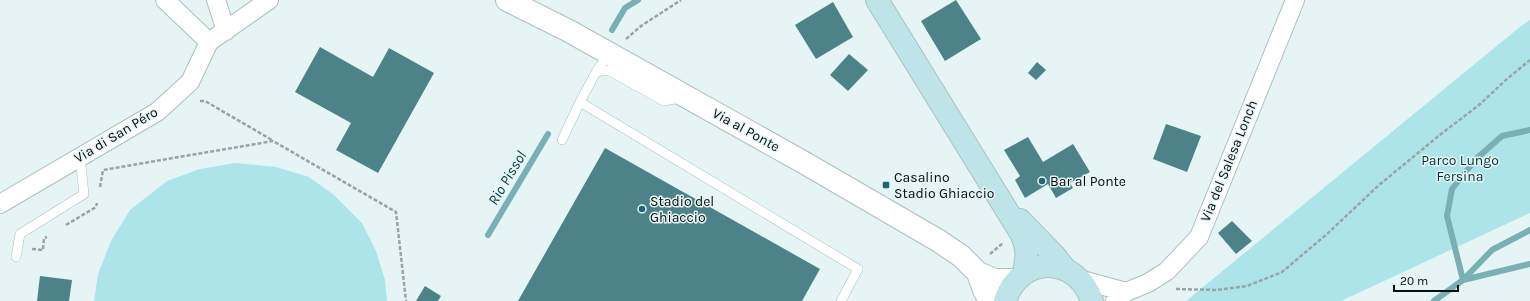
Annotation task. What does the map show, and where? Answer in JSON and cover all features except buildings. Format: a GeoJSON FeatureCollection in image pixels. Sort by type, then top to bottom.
{"type":"FeatureCollection","features":[{"type":"Feature","properties":{"kind":"main road"},"geometry":{"type":"LineString","coordinates":[[877,0],[1001,200],[1027,246],[1027,258],[1020,276],[1008,291],[1005,301]]}},
{"type":"Feature","properties":{"kind":"main road"},"geometry":{"type":"LineString","coordinates":[[1001,200],[1089,291],[1092,301]]}},
{"type":"Feature","properties":{"kind":"main road"},"geometry":{"type":"LineString","coordinates":[[1020,276],[1037,267],[1051,266],[1073,275]]}},
{"type":"Feature","properties":{"kind":"street"},"geometry":{"type":"LineString","coordinates":[[165,0],[209,42],[269,0]]}},
{"type":"Feature","properties":{"kind":"street"},"geometry":{"type":"LineString","coordinates":[[216,0],[226,31]]}},
{"type":"Feature","properties":{"kind":"street","name":"Via al Ponte"},"geometry":{"type":"LineString","coordinates":[[506,0],[569,31],[803,162],[939,241],[961,256],[978,273],[995,280],[1020,276]]}},
{"type":"Feature","properties":{"kind":"street","name":"Via del Salesa Lonch"},"geometry":{"type":"LineString","coordinates":[[1073,275],[1121,297],[1167,272],[1199,237],[1295,0]]}},
{"type":"Feature","properties":{"kind":"street","name":"Via di San Péro"},"geometry":{"type":"LineString","coordinates":[[0,204],[156,112],[190,82],[209,42]]}},
{"type":"Feature","properties":{"kind":"street","name":"Via al Ponte"},"geometry":{"type":"LineString","coordinates":[[978,273],[990,301]]}},
{"type":"Feature","properties":{"kind":"lane"},"geometry":{"type":"LineString","coordinates":[[562,140],[596,72],[608,54]]}},
{"type":"Feature","properties":{"kind":"lane"},"geometry":{"type":"LineString","coordinates":[[596,72],[608,70],[664,102],[685,97]]}},
{"type":"Feature","properties":{"kind":"lane"},"geometry":{"type":"LineString","coordinates":[[580,102],[858,270],[841,301]]}},
{"type":"Feature","properties":{"kind":"lane"},"geometry":{"type":"LineString","coordinates":[[17,252],[20,234],[84,194],[80,157]]}},
{"type":"Feature","properties":{"kind":"path"},"geometry":{"type":"LineString","coordinates":[[608,54],[641,26],[681,0]]}},
{"type":"Feature","properties":{"kind":"path"},"geometry":{"type":"LineString","coordinates":[[1188,289],[1216,290],[1248,286],[1282,272],[1379,185],[1441,134],[1480,105],[1507,79],[1530,60]]}},
{"type":"Feature","properties":{"kind":"path"},"geometry":{"type":"LineString","coordinates":[[199,101],[205,101],[396,212],[406,301]]}},
{"type":"Feature","properties":{"kind":"path"},"geometry":{"type":"LineString","coordinates":[[99,192],[103,170],[273,140]]}},
{"type":"Feature","properties":{"kind":"path"},"geometry":{"type":"LineString","coordinates":[[64,227],[96,208],[98,200]]}},
{"type":"Feature","properties":{"kind":"path"},"geometry":{"type":"LineString","coordinates":[[17,252],[43,250],[44,238],[51,234]]}},
{"type":"Feature","properties":{"kind":"path"},"geometry":{"type":"LineString","coordinates":[[989,255],[998,246],[1007,241]]}},
{"type":"Feature","properties":{"kind":"green space","name":"Parco Lungo Fersina"},"geometry":{"type":"Polygon","coordinates":[[[1530,20],[1530,213],[1341,301],[1186,301],[1521,26],[1530,20]]]}},
{"type":"Feature","properties":{"kind":"green space"},"geometry":{"type":"Polygon","coordinates":[[[235,163],[276,167],[309,177],[334,195],[362,223],[376,251],[385,280],[387,301],[94,301],[98,274],[111,241],[130,210],[167,181],[200,169],[235,163]]]}},
{"type":"Feature","properties":{"kind":"waterway","name":"Rio Pissol"},"geometry":{"type":"LineString","coordinates":[[612,30],[625,8],[638,0]]}},
{"type":"Feature","properties":{"kind":"waterway"},"geometry":{"type":"LineString","coordinates":[[1463,280],[1447,216],[1452,189],[1476,159],[1502,136],[1530,130]]}},
{"type":"Feature","properties":{"kind":"waterway","name":"Rio Pissol"},"geometry":{"type":"LineString","coordinates":[[488,235],[548,134]]}},
{"type":"Feature","properties":{"kind":"waterway"},"geometry":{"type":"LineString","coordinates":[[1463,280],[1492,250],[1530,230]]}},
{"type":"Feature","properties":{"kind":"waterway"},"geometry":{"type":"LineString","coordinates":[[1434,301],[1463,280],[1530,264]]}},
{"type":"Feature","properties":{"kind":"place","name":"Bar al Ponte"},"geometry":{"type":"Point","coordinates":[1042,181]}},
{"type":"Feature","properties":{"kind":"place","name":"Casalino Stadio Ghiaccio"},"geometry":{"type":"Point","coordinates":[886,185]}},
{"type":"Feature","properties":{"kind":"place","name":"Stadio del Ghiaccio"},"geometry":{"type":"Point","coordinates":[642,209]}}]}
